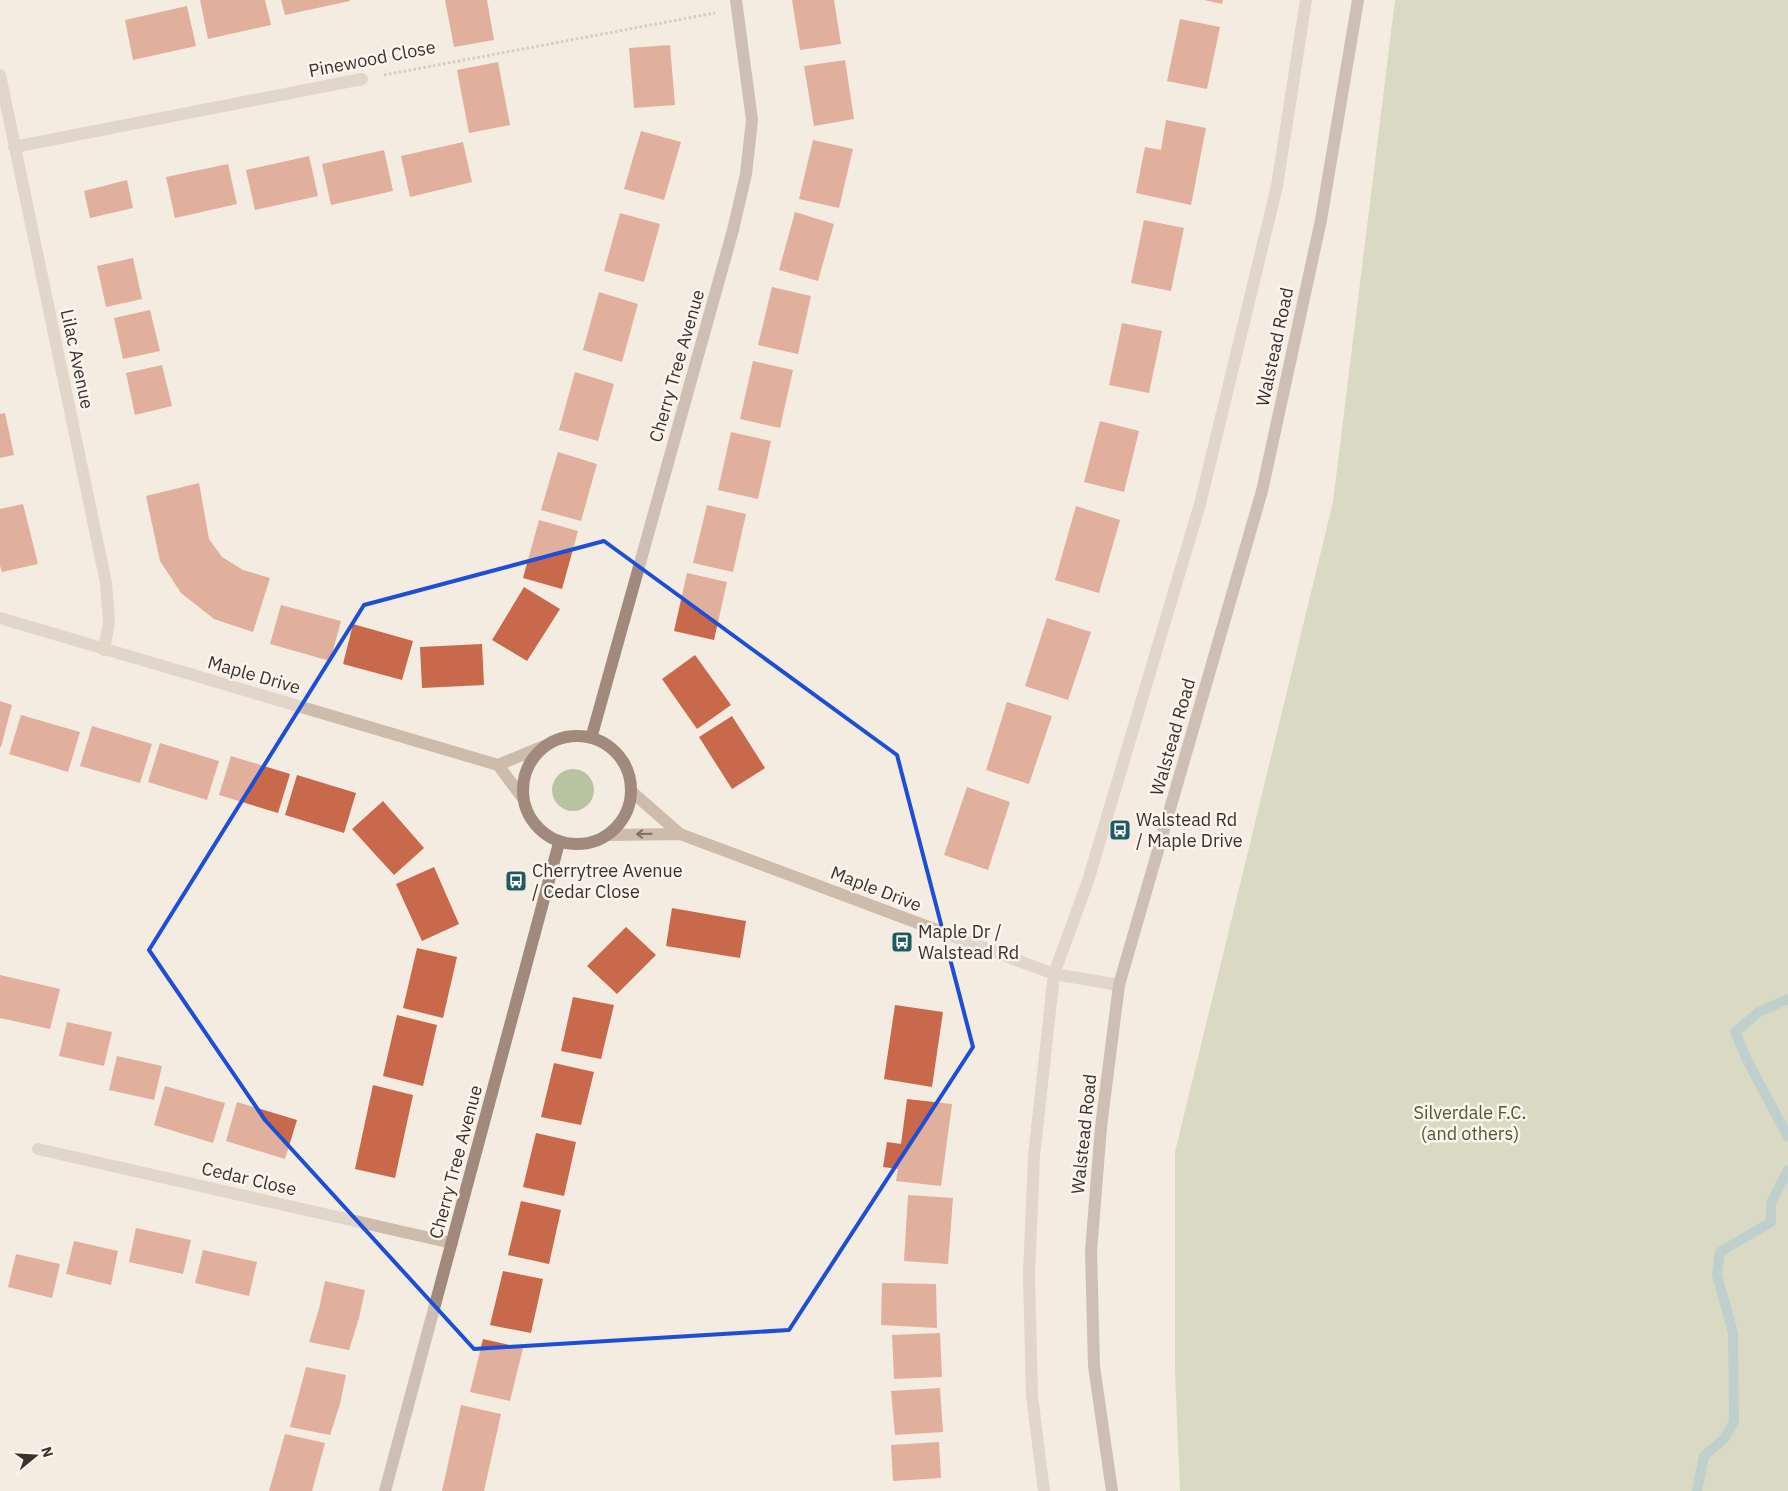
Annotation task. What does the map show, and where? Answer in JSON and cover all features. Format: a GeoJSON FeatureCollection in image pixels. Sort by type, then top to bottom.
{"type":"FeatureCollection","features":[{"type":"Feature","properties":{"kind":"street"},"geometry":{"type":"LineString","coordinates":[[1044,1491],[1032,1396],[1029,1274],[1034,1156],[1054,974],[1088,881],[1200,504],[1277,186],[1306,0]]}},
{"type":"Feature","properties":{"kind":"street","name":"Walstead Road"},"geometry":{"type":"LineString","coordinates":[[1112,1491],[1094,1366],[1091,1251],[1101,1127],[1119,985],[1262,491],[1321,220],[1358,0]]}},
{"type":"Feature","properties":{"kind":"street","name":"Cherry Tree Avenue"},"geometry":{"type":"LineString","coordinates":[[592,736],[730,240],[746,174],[752,120],[737,5]]}},
{"type":"Feature","properties":{"kind":"street","name":"Lilac Avenue"},"geometry":{"type":"LineString","coordinates":[[0,75],[106,584],[110,622],[104,650]]}},
{"type":"Feature","properties":{"kind":"street","name":"Pinewood Close"},"geometry":{"type":"LineString","coordinates":[[14,147],[362,79]]}},
{"type":"Feature","properties":{"kind":"street","name":"Maple Drive"},"geometry":{"type":"LineString","coordinates":[[0,618],[498,765]]}},
{"type":"Feature","properties":{"kind":"street"},"geometry":{"type":"LineString","coordinates":[[559,843],[543,833],[532,822],[522,797],[498,765],[572,734],[592,736],[613,748],[629,772],[632,792],[623,819],[609,835]]}},
{"type":"Feature","properties":{"kind":"street"},"geometry":{"type":"LineString","coordinates":[[522,797],[527,765],[544,746]]}},
{"type":"Feature","properties":{"kind":"street","name":"Maple Drive"},"geometry":{"type":"LineString","coordinates":[[632,792],[680,834],[1054,974],[1119,985]]}},
{"type":"Feature","properties":{"kind":"street","name":"Maple Drive"},"geometry":{"type":"LineString","coordinates":[[559,843],[585,844],[609,835],[680,834]]}},
{"type":"Feature","properties":{"kind":"street","name":"Cherry Tree Avenue"},"geometry":{"type":"LineString","coordinates":[[385,1491],[559,843]]}},
{"type":"Feature","properties":{"kind":"street","name":"Cedar Close"},"geometry":{"type":"LineString","coordinates":[[38,1150],[452,1242]]}},
{"type":"Feature","properties":{"kind":"path","name":"Pinewood Close"},"geometry":{"type":"LineString","coordinates":[[362,79],[737,5]]}},
{"type":"Feature","properties":{"kind":"highlighted area"},"geometry":{"type":"Polygon","coordinates":[[[604,541],[897,755],[973,1047],[789,1330],[474,1349],[265,1120],[149,950],[364,605],[604,541]]]}},
{"type":"Feature","properties":{"kind":"green space","name":"Silverdale F.C. (and others)"},"geometry":{"type":"Polygon","coordinates":[[[1395,0],[1788,0],[1788,1491],[1180,1491],[1175,1372],[1175,1152],[1333,502],[1395,0]]]}},
{"type":"Feature","properties":{"kind":"green space"},"geometry":{"type":"Polygon","coordinates":[[[573,769],[588,775],[594,790],[588,805],[573,811],[558,805],[552,790],[558,775],[573,769]]]}},
{"type":"Feature","properties":{"kind":"building"},"geometry":{"type":"Polygon","coordinates":[[[200,0],[265,0],[271,25],[208,39],[200,0]]]}},
{"type":"Feature","properties":{"kind":"building"},"geometry":{"type":"Polygon","coordinates":[[[281,0],[350,0],[350,1],[285,15],[281,0]]]}},
{"type":"Feature","properties":{"kind":"building"},"geometry":{"type":"Polygon","coordinates":[[[445,0],[487,0],[494,40],[454,47],[445,0]]]}},
{"type":"Feature","properties":{"kind":"building"},"geometry":{"type":"Polygon","coordinates":[[[792,0],[834,0],[841,44],[800,50],[792,0]]]}},
{"type":"Feature","properties":{"kind":"building"},"geometry":{"type":"Polygon","coordinates":[[[1204,0],[1223,0],[1222,4],[1204,0]]]}},
{"type":"Feature","properties":{"kind":"building"},"geometry":{"type":"Polygon","coordinates":[[[187,6],[196,46],[133,60],[125,20],[187,6]]]}},
{"type":"Feature","properties":{"kind":"building"},"geometry":{"type":"Polygon","coordinates":[[[1180,19],[1220,27],[1207,89],[1167,81],[1180,19]]]}},
{"type":"Feature","properties":{"kind":"building"},"geometry":{"type":"Polygon","coordinates":[[[670,45],[675,105],[634,108],[629,48],[670,45]]]}},
{"type":"Feature","properties":{"kind":"building"},"geometry":{"type":"Polygon","coordinates":[[[845,60],[854,119],[814,126],[804,66],[845,60]]]}},
{"type":"Feature","properties":{"kind":"building"},"geometry":{"type":"Polygon","coordinates":[[[498,62],[510,125],[469,133],[457,70],[498,62]]]}},
{"type":"Feature","properties":{"kind":"building"},"geometry":{"type":"Polygon","coordinates":[[[1166,120],[1206,128],[1191,205],[1136,193],[1145,147],[1161,150],[1166,120]]]}},
{"type":"Feature","properties":{"kind":"building"},"geometry":{"type":"Polygon","coordinates":[[[641,131],[681,142],[664,200],[624,189],[641,131]]]}},
{"type":"Feature","properties":{"kind":"building"},"geometry":{"type":"Polygon","coordinates":[[[813,140],[853,149],[839,208],[799,199],[813,140]]]}},
{"type":"Feature","properties":{"kind":"building"},"geometry":{"type":"Polygon","coordinates":[[[463,142],[472,182],[410,197],[401,156],[463,142]]]}},
{"type":"Feature","properties":{"kind":"building"},"geometry":{"type":"Polygon","coordinates":[[[384,150],[393,191],[331,205],[322,164],[384,150]]]}},
{"type":"Feature","properties":{"kind":"building"},"geometry":{"type":"Polygon","coordinates":[[[309,156],[318,196],[255,210],[246,170],[309,156]]]}},
{"type":"Feature","properties":{"kind":"building"},"geometry":{"type":"Polygon","coordinates":[[[228,164],[237,204],[175,218],[166,177],[228,164]]]}},
{"type":"Feature","properties":{"kind":"building"},"geometry":{"type":"Polygon","coordinates":[[[127,180],[133,208],[90,218],[84,191],[127,180]]]}},
{"type":"Feature","properties":{"kind":"building"},"geometry":{"type":"Polygon","coordinates":[[[795,212],[834,224],[818,281],[779,270],[795,212]]]}},
{"type":"Feature","properties":{"kind":"building"},"geometry":{"type":"Polygon","coordinates":[[[620,213],[660,224],[644,282],[604,271],[620,213]]]}},
{"type":"Feature","properties":{"kind":"building"},"geometry":{"type":"Polygon","coordinates":[[[1144,220],[1184,228],[1171,291],[1131,283],[1144,220]]]}},
{"type":"Feature","properties":{"kind":"building"},"geometry":{"type":"Polygon","coordinates":[[[133,258],[142,299],[106,307],[97,266],[133,258]]]}},
{"type":"Feature","properties":{"kind":"building"},"geometry":{"type":"Polygon","coordinates":[[[772,287],[811,296],[798,354],[758,345],[772,287]]]}},
{"type":"Feature","properties":{"kind":"building"},"geometry":{"type":"Polygon","coordinates":[[[599,292],[638,304],[622,362],[583,350],[599,292]]]}},
{"type":"Feature","properties":{"kind":"building"},"geometry":{"type":"Polygon","coordinates":[[[150,310],[160,351],[123,359],[114,318],[150,310]]]}},
{"type":"Feature","properties":{"kind":"building"},"geometry":{"type":"Polygon","coordinates":[[[1122,323],[1162,331],[1149,393],[1109,385],[1122,323]]]}},
{"type":"Feature","properties":{"kind":"building"},"geometry":{"type":"Polygon","coordinates":[[[753,361],[793,370],[780,428],[740,419],[753,361]]]}},
{"type":"Feature","properties":{"kind":"building"},"geometry":{"type":"Polygon","coordinates":[[[162,365],[172,406],[135,415],[126,373],[162,365]]]}},
{"type":"Feature","properties":{"kind":"building"},"geometry":{"type":"Polygon","coordinates":[[[575,372],[614,384],[598,441],[559,430],[575,372]]]}},
{"type":"Feature","properties":{"kind":"building"},"geometry":{"type":"Polygon","coordinates":[[[5,413],[14,455],[0,458],[0,414],[5,413]]]}},
{"type":"Feature","properties":{"kind":"building"},"geometry":{"type":"Polygon","coordinates":[[[1100,421],[1139,431],[1124,492],[1084,482],[1100,421]]]}},
{"type":"Feature","properties":{"kind":"building"},"geometry":{"type":"Polygon","coordinates":[[[731,432],[771,441],[758,499],[718,490],[731,432]]]}},
{"type":"Feature","properties":{"kind":"building"},"geometry":{"type":"Polygon","coordinates":[[[558,452],[597,464],[581,521],[541,510],[558,452]]]}},
{"type":"Feature","properties":{"kind":"building"},"geometry":{"type":"Polygon","coordinates":[[[199,483],[209,539],[222,557],[243,570],[270,578],[253,632],[214,619],[181,593],[160,561],[146,496],[199,483]]]}},
{"type":"Feature","properties":{"kind":"building"},"geometry":{"type":"Polygon","coordinates":[[[23,504],[38,564],[2,572],[0,566],[0,509],[23,504]]]}},
{"type":"Feature","properties":{"kind":"building"},"geometry":{"type":"Polygon","coordinates":[[[707,505],[746,514],[733,572],[693,563],[707,505]]]}},
{"type":"Feature","properties":{"kind":"building"},"geometry":{"type":"Polygon","coordinates":[[[1076,506],[1120,520],[1099,593],[1055,580],[1076,506]]]}},
{"type":"Feature","properties":{"kind":"building"},"geometry":{"type":"Polygon","coordinates":[[[539,520],[578,531],[562,589],[523,578],[539,520]]]}},
{"type":"Feature","properties":{"kind":"building"},"geometry":{"type":"Polygon","coordinates":[[[687,573],[727,582],[714,640],[674,631],[687,573]]]}},
{"type":"Feature","properties":{"kind":"building"},"geometry":{"type":"Polygon","coordinates":[[[524,587],[560,609],[527,661],[492,640],[524,587]]]}},
{"type":"Feature","properties":{"kind":"building"},"geometry":{"type":"Polygon","coordinates":[[[281,605],[341,621],[330,661],[270,644],[281,605]]]}},
{"type":"Feature","properties":{"kind":"building"},"geometry":{"type":"Polygon","coordinates":[[[1047,618],[1091,632],[1068,700],[1025,686],[1047,618]]]}},
{"type":"Feature","properties":{"kind":"building"},"geometry":{"type":"Polygon","coordinates":[[[353,624],[413,641],[402,680],[343,664],[353,624]]]}},
{"type":"Feature","properties":{"kind":"building"},"geometry":{"type":"Polygon","coordinates":[[[482,644],[484,685],[422,688],[420,647],[482,644]]]}},
{"type":"Feature","properties":{"kind":"building"},"geometry":{"type":"Polygon","coordinates":[[[695,655],[731,705],[697,729],[662,679],[695,655]]]}},
{"type":"Feature","properties":{"kind":"building"},"geometry":{"type":"Polygon","coordinates":[[[0,701],[12,705],[1,747],[0,747],[0,701]]]}},
{"type":"Feature","properties":{"kind":"building"},"geometry":{"type":"Polygon","coordinates":[[[1007,702],[1052,716],[1029,784],[986,770],[1007,702]]]}},
{"type":"Feature","properties":{"kind":"building"},"geometry":{"type":"Polygon","coordinates":[[[21,715],[80,732],[68,772],[9,754],[21,715]]]}},
{"type":"Feature","properties":{"kind":"building"},"geometry":{"type":"Polygon","coordinates":[[[732,716],[765,768],[732,789],[699,737],[732,716]]]}},
{"type":"Feature","properties":{"kind":"building"},"geometry":{"type":"Polygon","coordinates":[[[92,726],[152,744],[140,783],[80,766],[92,726]]]}},
{"type":"Feature","properties":{"kind":"building"},"geometry":{"type":"Polygon","coordinates":[[[160,743],[219,761],[207,800],[148,782],[160,743]]]}},
{"type":"Feature","properties":{"kind":"building"},"geometry":{"type":"Polygon","coordinates":[[[231,756],[290,774],[278,813],[219,795],[231,756]]]}},
{"type":"Feature","properties":{"kind":"building"},"geometry":{"type":"Polygon","coordinates":[[[297,775],[356,793],[344,833],[285,815],[297,775]]]}},
{"type":"Feature","properties":{"kind":"building"},"geometry":{"type":"Polygon","coordinates":[[[967,787],[1010,802],[988,870],[944,855],[967,787]]]}},
{"type":"Feature","properties":{"kind":"building"},"geometry":{"type":"Polygon","coordinates":[[[383,801],[424,848],[394,875],[352,829],[383,801]]]}},
{"type":"Feature","properties":{"kind":"building"},"geometry":{"type":"Polygon","coordinates":[[[434,867],[459,924],[422,941],[396,884],[434,867]]]}},
{"type":"Feature","properties":{"kind":"building"},"geometry":{"type":"Polygon","coordinates":[[[672,908],[746,921],[740,958],[666,946],[672,908]]]}},
{"type":"Feature","properties":{"kind":"building"},"geometry":{"type":"Polygon","coordinates":[[[626,927],[656,955],[617,994],[587,966],[626,927]]]}},
{"type":"Feature","properties":{"kind":"building"},"geometry":{"type":"Polygon","coordinates":[[[417,948],[457,957],[443,1018],[403,1008],[417,948]]]}},
{"type":"Feature","properties":{"kind":"building"},"geometry":{"type":"Polygon","coordinates":[[[0,975],[60,989],[50,1029],[0,1018],[0,975]]]}},
{"type":"Feature","properties":{"kind":"building"},"geometry":{"type":"Polygon","coordinates":[[[573,997],[614,1005],[601,1059],[561,1051],[573,997]]]}},
{"type":"Feature","properties":{"kind":"building"},"geometry":{"type":"Polygon","coordinates":[[[895,1005],[943,1012],[932,1087],[884,1079],[895,1005]]]}},
{"type":"Feature","properties":{"kind":"building"},"geometry":{"type":"Polygon","coordinates":[[[397,1015],[437,1025],[423,1086],[383,1076],[397,1015]]]}},
{"type":"Feature","properties":{"kind":"building"},"geometry":{"type":"Polygon","coordinates":[[[67,1022],[112,1032],[104,1066],[59,1056],[67,1022]]]}},
{"type":"Feature","properties":{"kind":"building"},"geometry":{"type":"Polygon","coordinates":[[[117,1056],[162,1066],[154,1100],[109,1090],[117,1056]]]}},
{"type":"Feature","properties":{"kind":"building"},"geometry":{"type":"Polygon","coordinates":[[[554,1063],[594,1072],[581,1125],[541,1117],[554,1063]]]}},
{"type":"Feature","properties":{"kind":"building"},"geometry":{"type":"Polygon","coordinates":[[[373,1085],[413,1095],[395,1178],[355,1169],[373,1085]]]}},
{"type":"Feature","properties":{"kind":"building"},"geometry":{"type":"Polygon","coordinates":[[[165,1086],[225,1103],[213,1143],[154,1125],[165,1086]]]}},
{"type":"Feature","properties":{"kind":"building"},"geometry":{"type":"Polygon","coordinates":[[[907,1099],[952,1104],[941,1186],[896,1181],[898,1169],[883,1167],[887,1142],[901,1144],[907,1099]]]}},
{"type":"Feature","properties":{"kind":"building"},"geometry":{"type":"Polygon","coordinates":[[[237,1102],[297,1120],[285,1159],[226,1141],[237,1102]]]}},
{"type":"Feature","properties":{"kind":"building"},"geometry":{"type":"Polygon","coordinates":[[[536,1133],[576,1142],[564,1196],[523,1187],[536,1133]]]}},
{"type":"Feature","properties":{"kind":"building"},"geometry":{"type":"Polygon","coordinates":[[[908,1195],[953,1198],[948,1264],[904,1261],[908,1195]]]}},
{"type":"Feature","properties":{"kind":"building"},"geometry":{"type":"Polygon","coordinates":[[[521,1201],[561,1210],[549,1264],[508,1255],[521,1201]]]}},
{"type":"Feature","properties":{"kind":"building"},"geometry":{"type":"Polygon","coordinates":[[[136,1228],[191,1240],[183,1274],[129,1262],[136,1228]]]}},
{"type":"Feature","properties":{"kind":"building"},"geometry":{"type":"Polygon","coordinates":[[[74,1241],[118,1251],[111,1285],[66,1274],[74,1241]]]}},
{"type":"Feature","properties":{"kind":"building"},"geometry":{"type":"Polygon","coordinates":[[[203,1250],[257,1262],[249,1296],[195,1283],[203,1250]]]}},
{"type":"Feature","properties":{"kind":"building"},"geometry":{"type":"Polygon","coordinates":[[[16,1254],[60,1264],[52,1298],[8,1287],[16,1254]]]}},
{"type":"Feature","properties":{"kind":"building"},"geometry":{"type":"Polygon","coordinates":[[[503,1271],[543,1279],[531,1333],[490,1325],[503,1271]]]}},
{"type":"Feature","properties":{"kind":"building"},"geometry":{"type":"Polygon","coordinates":[[[325,1281],[365,1290],[349,1350],[309,1342],[325,1281]]]}},
{"type":"Feature","properties":{"kind":"building"},"geometry":{"type":"Polygon","coordinates":[[[882,1283],[936,1284],[937,1328],[881,1325],[882,1283]]]}},
{"type":"Feature","properties":{"kind":"building"},"geometry":{"type":"Polygon","coordinates":[[[940,1333],[942,1377],[894,1379],[892,1335],[940,1333]]]}},
{"type":"Feature","properties":{"kind":"building"},"geometry":{"type":"Polygon","coordinates":[[[483,1339],[523,1348],[510,1401],[470,1392],[483,1339]]]}},
{"type":"Feature","properties":{"kind":"building"},"geometry":{"type":"Polygon","coordinates":[[[306,1367],[346,1375],[340,1404],[330,1435],[290,1427],[306,1367]]]}},
{"type":"Feature","properties":{"kind":"building"},"geometry":{"type":"Polygon","coordinates":[[[940,1388],[943,1432],[895,1435],[891,1391],[940,1388]]]}},
{"type":"Feature","properties":{"kind":"building"},"geometry":{"type":"Polygon","coordinates":[[[461,1405],[501,1414],[484,1491],[442,1491],[461,1405]]]}},
{"type":"Feature","properties":{"kind":"building"},"geometry":{"type":"Polygon","coordinates":[[[285,1434],[325,1443],[312,1491],[269,1491],[285,1434]]]}},
{"type":"Feature","properties":{"kind":"building"},"geometry":{"type":"Polygon","coordinates":[[[939,1442],[941,1478],[893,1481],[891,1445],[939,1442]]]}},
{"type":"Feature","properties":{"kind":"waterway"},"geometry":{"type":"LineString","coordinates":[[1788,999],[1759,1012],[1735,1032],[1747,1060],[1788,1137]]}},
{"type":"Feature","properties":{"kind":"waterway"},"geometry":{"type":"LineString","coordinates":[[1697,1491],[1704,1456],[1724,1439],[1734,1422],[1733,1333],[1717,1275],[1720,1252],[1771,1222],[1771,1203],[1788,1170]]}},
{"type":"Feature","properties":{"kind":"place","name":"Walstead Rd / Maple Drive"},"geometry":{"type":"Point","coordinates":[1120,830]}},
{"type":"Feature","properties":{"kind":"place","name":"Cherrytree Avenue / Cedar Close"},"geometry":{"type":"Point","coordinates":[516,881]}},
{"type":"Feature","properties":{"kind":"place","name":"Maple Dr / Walstead Rd"},"geometry":{"type":"Point","coordinates":[902,942]}}]}
